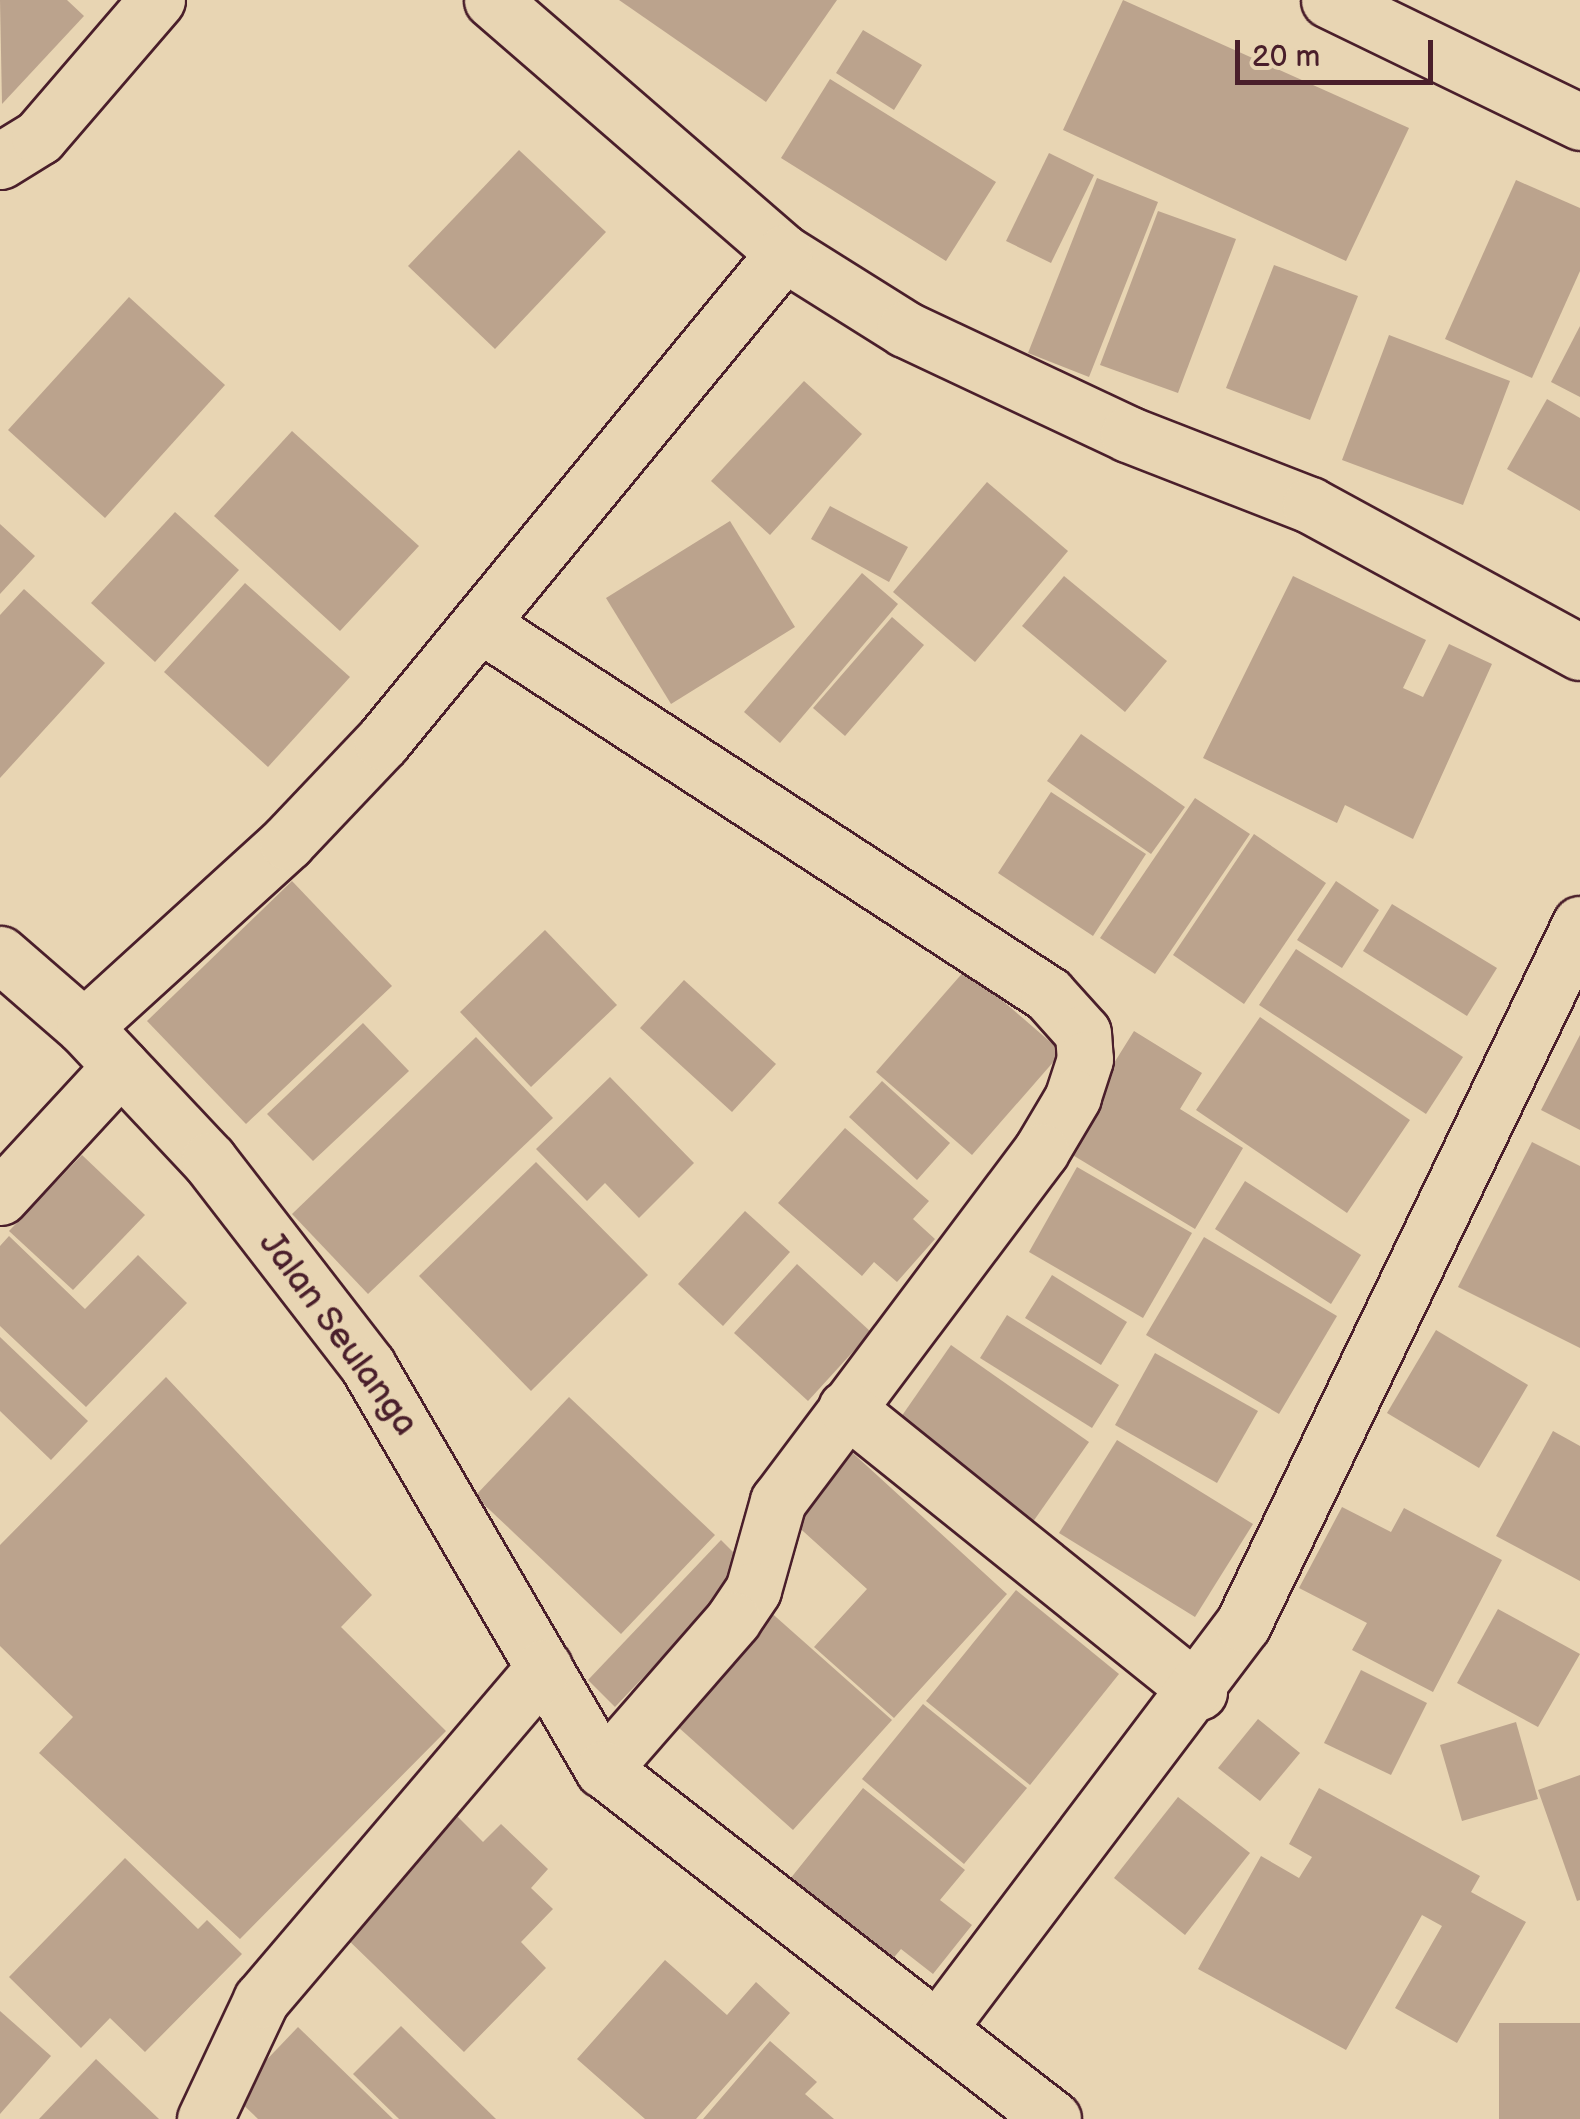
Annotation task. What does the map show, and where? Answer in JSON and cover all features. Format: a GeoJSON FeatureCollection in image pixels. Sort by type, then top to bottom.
{"type":"FeatureCollection","features":[{"type":"Feature","properties":{"kind":"street"},"geometry":{"type":"LineString","coordinates":[[0,161],[39,136],[157,0]]}},
{"type":"Feature","properties":{"kind":"street"},"geometry":{"type":"LineString","coordinates":[[492,0],[784,254],[904,329],[1128,434],[1310,505],[1580,652]]}},
{"type":"Feature","properties":{"kind":"street"},"geometry":{"type":"LineString","coordinates":[[1329,0],[1580,122]]}},
{"type":"Feature","properties":{"kind":"street"},"geometry":{"type":"LineString","coordinates":[[84,1028],[287,842],[483,626],[784,254]]}},
{"type":"Feature","properties":{"kind":"street"},"geometry":{"type":"LineString","coordinates":[[483,626],[1048,994],[1083,1032],[1085,1059],[1074,1097],[1040,1152],[778,1501],[762,1565],[733,1620],[603,1770],[1053,2119]]}},
{"type":"Feature","properties":{"kind":"street"},"geometry":{"type":"LineString","coordinates":[[938,2028],[1198,1692],[1243,1624],[1580,924]]}},
{"type":"Feature","properties":{"kind":"street","name":"Jalan Seulanga"},"geometry":{"type":"LineString","coordinates":[[0,954],[84,1028],[208,1160],[368,1366],[603,1770]]}},
{"type":"Feature","properties":{"kind":"street"},"geometry":{"type":"LineString","coordinates":[[0,1197],[121,1066]]}},
{"type":"Feature","properties":{"kind":"street"},"geometry":{"type":"LineString","coordinates":[[846,1408],[1198,1692]]}},
{"type":"Feature","properties":{"kind":"street"},"geometry":{"type":"LineString","coordinates":[[205,2119],[261,2000],[544,1666]]}},
{"type":"Feature","properties":{"kind":"building"},"geometry":{"type":"Polygon","coordinates":[[[0,0],[67,0],[84,16],[2,104],[0,0]]]}},
{"type":"Feature","properties":{"kind":"building"},"geometry":{"type":"Polygon","coordinates":[[[619,0],[837,0],[766,102],[619,0]]]}},
{"type":"Feature","properties":{"kind":"building"},"geometry":{"type":"Polygon","coordinates":[[[1123,0],[1409,128],[1346,261],[1063,130],[1123,0]]]}},
{"type":"Feature","properties":{"kind":"building"},"geometry":{"type":"Polygon","coordinates":[[[863,30],[922,65],[894,110],[836,73],[863,30]]]}},
{"type":"Feature","properties":{"kind":"building"},"geometry":{"type":"Polygon","coordinates":[[[830,79],[996,182],[946,261],[781,158],[830,79]]]}},
{"type":"Feature","properties":{"kind":"building"},"geometry":{"type":"Polygon","coordinates":[[[519,150],[606,232],[495,349],[408,266],[519,150]]]}},
{"type":"Feature","properties":{"kind":"building"},"geometry":{"type":"Polygon","coordinates":[[[1049,153],[1094,175],[1051,263],[1006,241],[1049,153]]]}},
{"type":"Feature","properties":{"kind":"building"},"geometry":{"type":"Polygon","coordinates":[[[1097,178],[1158,202],[1089,377],[1028,353],[1097,178]]]}},
{"type":"Feature","properties":{"kind":"building"},"geometry":{"type":"Polygon","coordinates":[[[1516,180],[1580,208],[1580,271],[1532,378],[1445,339],[1516,180]]]}},
{"type":"Feature","properties":{"kind":"building"},"geometry":{"type":"Polygon","coordinates":[[[1158,211],[1236,239],[1178,393],[1100,365],[1158,211]]]}},
{"type":"Feature","properties":{"kind":"building"},"geometry":{"type":"Polygon","coordinates":[[[1274,265],[1358,296],[1310,420],[1226,388],[1274,265]]]}},
{"type":"Feature","properties":{"kind":"building"},"geometry":{"type":"Polygon","coordinates":[[[129,297],[225,385],[105,518],[8,430],[129,297]]]}},
{"type":"Feature","properties":{"kind":"building"},"geometry":{"type":"Polygon","coordinates":[[[1580,326],[1580,397],[1551,382],[1580,326]]]}},
{"type":"Feature","properties":{"kind":"building"},"geometry":{"type":"Polygon","coordinates":[[[1389,335],[1510,381],[1463,505],[1342,460],[1389,335]]]}},
{"type":"Feature","properties":{"kind":"building"},"geometry":{"type":"Polygon","coordinates":[[[804,381],[862,434],[770,535],[711,481],[804,381]]]}},
{"type":"Feature","properties":{"kind":"building"},"geometry":{"type":"Polygon","coordinates":[[[1547,399],[1580,418],[1580,511],[1507,469],[1547,399]]]}},
{"type":"Feature","properties":{"kind":"building"},"geometry":{"type":"Polygon","coordinates":[[[292,431],[419,546],[340,631],[214,516],[292,431]]]}},
{"type":"Feature","properties":{"kind":"building"},"geometry":{"type":"Polygon","coordinates":[[[987,482],[1068,551],[975,662],[893,592],[987,482]]]}},
{"type":"Feature","properties":{"kind":"building"},"geometry":{"type":"Polygon","coordinates":[[[830,506],[908,547],[889,582],[811,539],[830,506]]]}},
{"type":"Feature","properties":{"kind":"building"},"geometry":{"type":"Polygon","coordinates":[[[175,512],[239,570],[155,662],[91,603],[175,512]]]}},
{"type":"Feature","properties":{"kind":"building"},"geometry":{"type":"Polygon","coordinates":[[[730,521],[795,627],[671,704],[606,598],[730,521]]]}},
{"type":"Feature","properties":{"kind":"building"},"geometry":{"type":"Polygon","coordinates":[[[0,524],[35,556],[0,594],[0,524]]]}},
{"type":"Feature","properties":{"kind":"building"},"geometry":{"type":"Polygon","coordinates":[[[862,573],[898,604],[780,743],[744,712],[862,573]]]}},
{"type":"Feature","properties":{"kind":"building"},"geometry":{"type":"Polygon","coordinates":[[[1064,576],[1167,661],[1125,712],[1022,626],[1064,576]]]}},
{"type":"Feature","properties":{"kind":"building"},"geometry":{"type":"Polygon","coordinates":[[[1293,576],[1426,640],[1403,688],[1423,697],[1449,644],[1492,664],[1413,839],[1345,805],[1337,823],[1203,758],[1293,576]]]}},
{"type":"Feature","properties":{"kind":"building"},"geometry":{"type":"Polygon","coordinates":[[[245,583],[350,677],[268,767],[164,672],[245,583]]]}},
{"type":"Feature","properties":{"kind":"building"},"geometry":{"type":"Polygon","coordinates":[[[24,589],[105,663],[0,778],[0,615],[24,589]]]}},
{"type":"Feature","properties":{"kind":"building"},"geometry":{"type":"Polygon","coordinates":[[[892,617],[924,645],[845,736],[813,708],[892,617]]]}},
{"type":"Feature","properties":{"kind":"building"},"geometry":{"type":"Polygon","coordinates":[[[1081,734],[1185,807],[1151,854],[1047,781],[1081,734]]]}},
{"type":"Feature","properties":{"kind":"building"},"geometry":{"type":"Polygon","coordinates":[[[1051,792],[1146,854],[1093,936],[998,873],[1051,792]]]}},
{"type":"Feature","properties":{"kind":"building"},"geometry":{"type":"Polygon","coordinates":[[[1195,798],[1250,834],[1155,974],[1100,938],[1195,798]]]}},
{"type":"Feature","properties":{"kind":"building"},"geometry":{"type":"Polygon","coordinates":[[[1254,834],[1326,883],[1244,1004],[1173,955],[1254,834]]]}},
{"type":"Feature","properties":{"kind":"building"},"geometry":{"type":"Polygon","coordinates":[[[292,881],[392,986],[246,1124],[147,1021],[292,881]]]}},
{"type":"Feature","properties":{"kind":"building"},"geometry":{"type":"Polygon","coordinates":[[[1336,881],[1379,910],[1342,968],[1297,940],[1336,881]]]}},
{"type":"Feature","properties":{"kind":"building"},"geometry":{"type":"Polygon","coordinates":[[[1392,904],[1497,968],[1467,1016],[1363,951],[1392,904]]]}},
{"type":"Feature","properties":{"kind":"building"},"geometry":{"type":"Polygon","coordinates":[[[545,930],[617,1005],[531,1087],[460,1012],[545,930]]]}},
{"type":"Feature","properties":{"kind":"building"},"geometry":{"type":"Polygon","coordinates":[[[1296,949],[1463,1057],[1426,1114],[1259,1005],[1296,949]]]}},
{"type":"Feature","properties":{"kind":"building"},"geometry":{"type":"Polygon","coordinates":[[[966,969],[1062,1052],[972,1155],[876,1072],[966,969]]]}},
{"type":"Feature","properties":{"kind":"building"},"geometry":{"type":"Polygon","coordinates":[[[684,980],[776,1064],[732,1112],[640,1028],[684,980]]]}},
{"type":"Feature","properties":{"kind":"building"},"geometry":{"type":"Polygon","coordinates":[[[1260,1017],[1410,1120],[1347,1213],[1196,1110],[1260,1017]]]}},
{"type":"Feature","properties":{"kind":"building"},"geometry":{"type":"Polygon","coordinates":[[[363,1023],[409,1071],[313,1161],[267,1114],[363,1023]]]}},
{"type":"Feature","properties":{"kind":"building"},"geometry":{"type":"Polygon","coordinates":[[[1134,1031],[1202,1073],[1180,1109],[1243,1148],[1195,1229],[1061,1148],[1134,1031]]]}},
{"type":"Feature","properties":{"kind":"building"},"geometry":{"type":"Polygon","coordinates":[[[1580,1035],[1580,1130],[1541,1110],[1580,1035]]]}},
{"type":"Feature","properties":{"kind":"building"},"geometry":{"type":"Polygon","coordinates":[[[476,1037],[553,1118],[368,1294],[292,1214],[476,1037]]]}},
{"type":"Feature","properties":{"kind":"building"},"geometry":{"type":"Polygon","coordinates":[[[610,1077],[694,1163],[639,1218],[605,1183],[587,1201],[536,1149],[610,1077]]]}},
{"type":"Feature","properties":{"kind":"building"},"geometry":{"type":"Polygon","coordinates":[[[882,1081],[950,1143],[917,1180],[849,1117],[882,1081]]]}},
{"type":"Feature","properties":{"kind":"building"},"geometry":{"type":"Polygon","coordinates":[[[845,1128],[929,1201],[913,1219],[935,1239],[897,1282],[874,1262],[862,1276],[778,1203],[845,1128]]]}},
{"type":"Feature","properties":{"kind":"building"},"geometry":{"type":"Polygon","coordinates":[[[1532,1142],[1580,1166],[1580,1348],[1458,1287],[1532,1142]]]}},
{"type":"Feature","properties":{"kind":"building"},"geometry":{"type":"Polygon","coordinates":[[[82,1155],[145,1215],[73,1290],[9,1231],[82,1155]]]}},
{"type":"Feature","properties":{"kind":"building"},"geometry":{"type":"Polygon","coordinates":[[[536,1162],[648,1275],[531,1391],[419,1276],[536,1162]]]}},
{"type":"Feature","properties":{"kind":"building"},"geometry":{"type":"Polygon","coordinates":[[[1077,1167],[1192,1233],[1143,1318],[1029,1252],[1077,1167]]]}},
{"type":"Feature","properties":{"kind":"building"},"geometry":{"type":"Polygon","coordinates":[[[1245,1181],[1361,1255],[1331,1304],[1215,1229],[1245,1181]]]}},
{"type":"Feature","properties":{"kind":"building"},"geometry":{"type":"Polygon","coordinates":[[[745,1211],[790,1252],[723,1326],[678,1284],[745,1211]]]}},
{"type":"Feature","properties":{"kind":"building"},"geometry":{"type":"Polygon","coordinates":[[[9,1236],[85,1309],[138,1255],[187,1303],[86,1407],[0,1326],[0,1246],[9,1236]]]}},
{"type":"Feature","properties":{"kind":"building"},"geometry":{"type":"Polygon","coordinates":[[[1204,1237],[1337,1316],[1279,1414],[1146,1335],[1204,1237]]]}},
{"type":"Feature","properties":{"kind":"building"},"geometry":{"type":"Polygon","coordinates":[[[797,1264],[871,1332],[808,1401],[734,1333],[797,1264]]]}},
{"type":"Feature","properties":{"kind":"building"},"geometry":{"type":"Polygon","coordinates":[[[1052,1275],[1127,1322],[1101,1365],[1025,1318],[1052,1275]]]}},
{"type":"Feature","properties":{"kind":"building"},"geometry":{"type":"Polygon","coordinates":[[[1007,1315],[1119,1385],[1092,1428],[980,1358],[1007,1315]]]}},
{"type":"Feature","properties":{"kind":"building"},"geometry":{"type":"Polygon","coordinates":[[[1436,1330],[1528,1385],[1479,1468],[1387,1413],[1436,1330]]]}},
{"type":"Feature","properties":{"kind":"building"},"geometry":{"type":"Polygon","coordinates":[[[0,1337],[88,1421],[51,1460],[0,1411],[0,1337]]]}},
{"type":"Feature","properties":{"kind":"building"},"geometry":{"type":"Polygon","coordinates":[[[951,1345],[1089,1442],[1030,1526],[892,1430],[951,1345]]]}},
{"type":"Feature","properties":{"kind":"building"},"geometry":{"type":"Polygon","coordinates":[[[1155,1353],[1258,1411],[1217,1483],[1115,1425],[1155,1353]]]}},
{"type":"Feature","properties":{"kind":"building"},"geometry":{"type":"Polygon","coordinates":[[[166,1377],[372,1595],[341,1627],[446,1731],[240,1939],[39,1753],[73,1717],[0,1646],[0,1545],[166,1377]]]}},
{"type":"Feature","properties":{"kind":"building"},"geometry":{"type":"Polygon","coordinates":[[[569,1397],[715,1535],[621,1634],[475,1496],[569,1397]]]}},
{"type":"Feature","properties":{"kind":"building"},"geometry":{"type":"Polygon","coordinates":[[[1553,1431],[1580,1446],[1580,1581],[1496,1536],[1553,1431]]]}},
{"type":"Feature","properties":{"kind":"building"},"geometry":{"type":"Polygon","coordinates":[[[1117,1440],[1253,1524],[1195,1617],[1059,1533],[1117,1440]]]}},
{"type":"Feature","properties":{"kind":"building"},"geometry":{"type":"Polygon","coordinates":[[[844,1445],[1007,1594],[894,1718],[814,1647],[867,1589],[783,1513],[844,1445]]]}},
{"type":"Feature","properties":{"kind":"building"},"geometry":{"type":"Polygon","coordinates":[[[1342,1507],[1391,1532],[1404,1508],[1502,1560],[1433,1692],[1352,1650],[1367,1623],[1299,1588],[1342,1507]]]}},
{"type":"Feature","properties":{"kind":"building"},"geometry":{"type":"Polygon","coordinates":[[[721,1540],[748,1567],[615,1707],[588,1680],[721,1540]]]}},
{"type":"Feature","properties":{"kind":"building"},"geometry":{"type":"Polygon","coordinates":[[[1016,1590],[1119,1674],[1030,1785],[926,1701],[1016,1590]]]}},
{"type":"Feature","properties":{"kind":"building"},"geometry":{"type":"Polygon","coordinates":[[[767,1609],[892,1720],[793,1830],[668,1718],[767,1609]]]}},
{"type":"Feature","properties":{"kind":"building"},"geometry":{"type":"Polygon","coordinates":[[[1498,1609],[1580,1654],[1538,1727],[1457,1683],[1498,1609]]]}},
{"type":"Feature","properties":{"kind":"building"},"geometry":{"type":"Polygon","coordinates":[[[1361,1670],[1427,1703],[1391,1775],[1324,1743],[1361,1670]]]}},
{"type":"Feature","properties":{"kind":"building"},"geometry":{"type":"Polygon","coordinates":[[[923,1704],[1027,1788],[964,1864],[862,1779],[923,1704]]]}},
{"type":"Feature","properties":{"kind":"building"},"geometry":{"type":"Polygon","coordinates":[[[1258,1719],[1300,1753],[1260,1801],[1218,1768],[1258,1719]]]}},
{"type":"Feature","properties":{"kind":"building"},"geometry":{"type":"Polygon","coordinates":[[[1516,1722],[1538,1799],[1462,1821],[1440,1745],[1516,1722]]]}},
{"type":"Feature","properties":{"kind":"building"},"geometry":{"type":"Polygon","coordinates":[[[1580,1775],[1580,1900],[1577,1901],[1538,1790],[1580,1775]]]}},
{"type":"Feature","properties":{"kind":"building"},"geometry":{"type":"Polygon","coordinates":[[[863,1788],[965,1870],[940,1900],[972,1925],[933,1974],[901,1949],[891,1961],[790,1879],[863,1788]]]}},
{"type":"Feature","properties":{"kind":"building"},"geometry":{"type":"Polygon","coordinates":[[[1319,1788],[1480,1876],[1471,1892],[1526,1922],[1457,2043],[1395,2008],[1442,1926],[1422,1915],[1346,2050],[1198,1969],[1261,1856],[1299,1878],[1312,1857],[1289,1844],[1319,1788]]]}},
{"type":"Feature","properties":{"kind":"building"},"geometry":{"type":"Polygon","coordinates":[[[1178,1797],[1250,1853],[1185,1935],[1114,1878],[1178,1797]]]}},
{"type":"Feature","properties":{"kind":"building"},"geometry":{"type":"Polygon","coordinates":[[[457,1816],[483,1842],[501,1824],[548,1869],[531,1888],[553,1909],[521,1942],[546,1968],[464,2052],[342,1934],[457,1816]]]}},
{"type":"Feature","properties":{"kind":"building"},"geometry":{"type":"Polygon","coordinates":[[[125,1858],[198,1929],[207,1920],[242,1954],[145,2052],[110,2018],[81,2048],[9,1977],[125,1858]]]}},
{"type":"Feature","properties":{"kind":"building"},"geometry":{"type":"Polygon","coordinates":[[[665,1960],[727,2015],[756,1982],[790,2013],[696,2119],[645,2119],[577,2059],[665,1960]]]}},
{"type":"Feature","properties":{"kind":"building"},"geometry":{"type":"Polygon","coordinates":[[[0,2011],[51,2056],[0,2114],[0,2011]]]}},
{"type":"Feature","properties":{"kind":"building"},"geometry":{"type":"Polygon","coordinates":[[[1499,2023],[1580,2023],[1580,2119],[1499,2119],[1499,2023]]]}},
{"type":"Feature","properties":{"kind":"building"},"geometry":{"type":"Polygon","coordinates":[[[401,2026],[496,2119],[399,2119],[353,2074],[401,2026]]]}},
{"type":"Feature","properties":{"kind":"building"},"geometry":{"type":"Polygon","coordinates":[[[298,2027],[393,2119],[258,2119],[233,2095],[298,2027]]]}},
{"type":"Feature","properties":{"kind":"building"},"geometry":{"type":"Polygon","coordinates":[[[770,2041],[817,2082],[805,2094],[834,2119],[703,2119],[770,2041]]]}},
{"type":"Feature","properties":{"kind":"building"},"geometry":{"type":"Polygon","coordinates":[[[96,2059],[159,2119],[39,2119],[96,2059]]]}}]}
